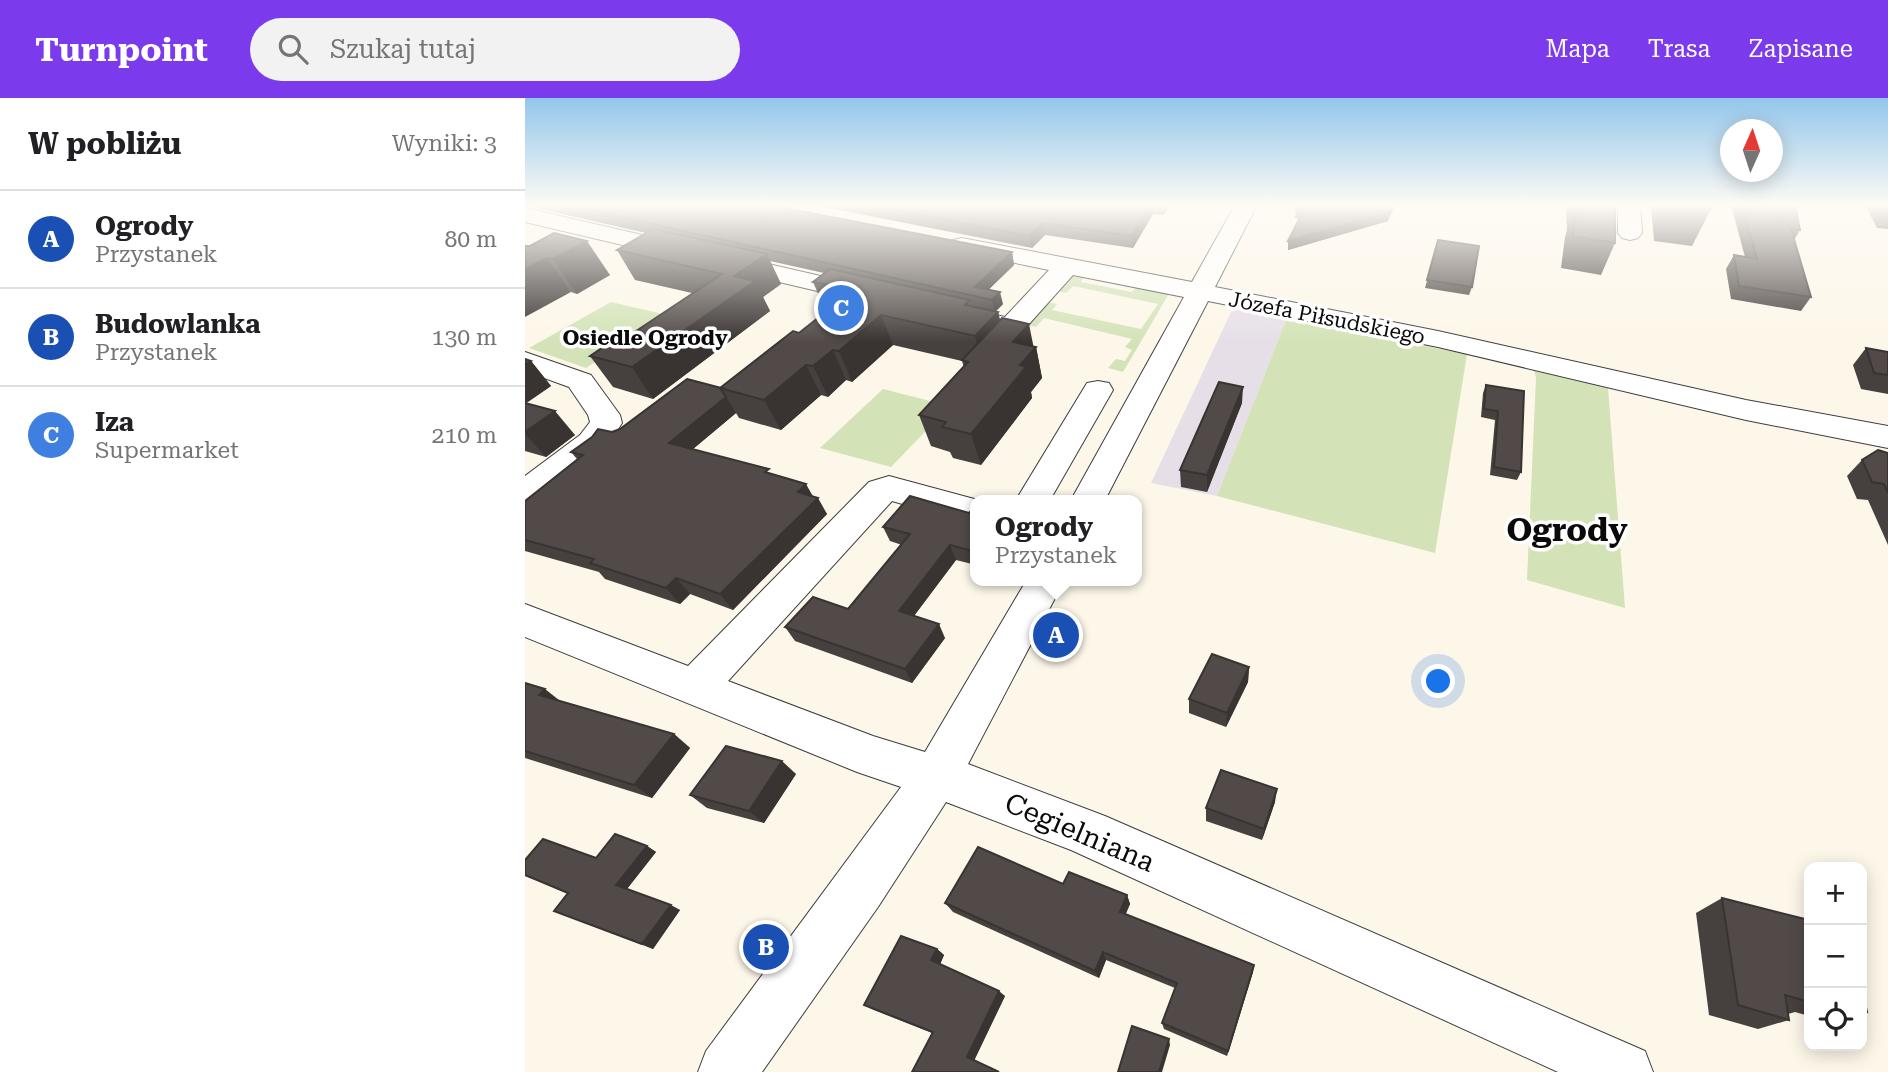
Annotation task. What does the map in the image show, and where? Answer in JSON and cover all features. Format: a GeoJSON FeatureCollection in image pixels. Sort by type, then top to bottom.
{"type":"FeatureCollection","features":[{"type":"Feature","properties":{"kind":"street"},"geometry":{"type":"LineString","coordinates":[[679,250],[894,300]]}},
{"type":"Feature","properties":{"kind":"street","name":"Józefa Piłsudskiego"},"geometry":{"type":"LineString","coordinates":[[988,250],[1461,344],[1686,397],[1888,438]]}},
{"type":"Feature","properties":{"kind":"street"},"geometry":{"type":"LineString","coordinates":[[1091,495],[1222,250]]}},
{"type":"Feature","properties":{"kind":"street"},"geometry":{"type":"LineString","coordinates":[[946,312],[1011,327],[1067,266]]}},
{"type":"Feature","properties":{"kind":"street"},"geometry":{"type":"LineString","coordinates":[[525,361],[580,380],[604,415],[606,423],[592,443],[525,493]]}},
{"type":"Feature","properties":{"kind":"street"},"geometry":{"type":"LineString","coordinates":[[1036,495],[1098,390]]}},
{"type":"Feature","properties":{"kind":"street"},"geometry":{"type":"LineString","coordinates":[[696,686],[881,491],[896,490],[970,511]]}},
{"type":"Feature","properties":{"kind":"street"},"geometry":{"type":"LineString","coordinates":[[727,1072],[896,837],[935,777],[1042,586]]}},
{"type":"Feature","properties":{"kind":"street","name":"Cegielniana"},"geometry":{"type":"LineString","coordinates":[[525,620],[873,757],[979,790],[1089,833],[1623,1072]]}},
{"type":"Feature","properties":{"kind":"shaded area"},"geometry":{"type":"Polygon","coordinates":[[[1237,310],[1286,320],[1217,496],[1151,483],[1231,312],[1237,310]]]}},
{"type":"Feature","properties":{"kind":"green space"},"geometry":{"type":"Polygon","coordinates":[[[1075,275],[1086,275],[1081,282],[1132,292],[1137,285],[1170,292],[1123,372],[1108,368],[1116,359],[1125,361],[1132,350],[1125,347],[1132,339],[1044,318],[1036,327],[1027,325],[1042,305],[1051,303],[1057,304],[1052,310],[1141,329],[1158,304],[1073,286],[1066,293],[1059,291],[1058,288],[1064,280],[1075,275]]]}},
{"type":"Feature","properties":{"kind":"green space"},"geometry":{"type":"Polygon","coordinates":[[[611,302],[667,315],[586,368],[529,348],[611,302]]]}},
{"type":"Feature","properties":{"kind":"green space"},"geometry":{"type":"Polygon","coordinates":[[[1286,320],[1467,354],[1435,553],[1217,496],[1286,320]]]}},
{"type":"Feature","properties":{"kind":"green space"},"geometry":{"type":"Polygon","coordinates":[[[1534,370],[1608,388],[1625,608],[1527,580],[1536,378],[1534,370]]]}},
{"type":"Feature","properties":{"kind":"green space"},"geometry":{"type":"Polygon","coordinates":[[[883,389],[950,406],[891,467],[820,448],[883,389]]]}},
{"type":"Feature","properties":{"kind":"building"},"geometry":{"type":"Polygon","coordinates":[[[525,250],[569,250],[553,259],[547,258],[525,269],[525,250]]]}},
{"type":"Feature","properties":{"kind":"building"},"geometry":{"type":"Polygon","coordinates":[[[619,250],[751,250],[767,254],[734,276],[755,281],[632,367],[590,356],[618,337],[624,339],[722,274],[619,250]]]}},
{"type":"Feature","properties":{"kind":"building"},"geometry":{"type":"Polygon","coordinates":[[[771,250],[1012,252],[975,287],[1000,292],[992,300],[771,250]]]}},
{"type":"Feature","properties":{"kind":"building"},"geometry":{"type":"Polygon","coordinates":[[[1435,250],[1478,250],[1472,287],[1427,280],[1435,250]]]}},
{"type":"Feature","properties":{"kind":"building"},"geometry":{"type":"Polygon","coordinates":[[[1755,250],[1797,250],[1811,297],[1739,286],[1734,255],[1757,259],[1755,250]]]}},
{"type":"Feature","properties":{"kind":"building"},"geometry":{"type":"Polygon","coordinates":[[[830,269],[970,300],[965,305],[998,312],[975,336],[881,315],[839,351],[833,350],[813,366],[806,365],[764,400],[720,388],[793,331],[799,333],[853,290],[813,282],[830,269]]]}},
{"type":"Feature","properties":{"kind":"building"},"geometry":{"type":"Polygon","coordinates":[[[1002,318],[1029,324],[1013,342],[1036,347],[1020,365],[1026,367],[971,434],[942,427],[946,422],[919,415],[968,362],[962,360],[1002,318]]]}},
{"type":"Feature","properties":{"kind":"building"},"geometry":{"type":"Polygon","coordinates":[[[1866,348],[1888,352],[1888,375],[1874,373],[1866,348]]]}},
{"type":"Feature","properties":{"kind":"building"},"geometry":{"type":"Polygon","coordinates":[[[687,379],[725,389],[720,388],[726,397],[669,443],[769,469],[765,472],[806,484],[798,492],[818,498],[720,594],[676,578],[666,588],[590,563],[594,559],[525,540],[525,501],[583,455],[571,452],[592,437],[598,429],[612,432],[620,429],[687,379]]]}},
{"type":"Feature","properties":{"kind":"building"},"geometry":{"type":"Polygon","coordinates":[[[1219,382],[1243,387],[1207,475],[1180,470],[1219,382]]]}},
{"type":"Feature","properties":{"kind":"building"},"geometry":{"type":"Polygon","coordinates":[[[1486,385],[1524,391],[1521,472],[1494,467],[1498,411],[1484,409],[1486,385]]]}},
{"type":"Feature","properties":{"kind":"building"},"geometry":{"type":"Polygon","coordinates":[[[525,403],[555,411],[525,432],[525,403]]]}},
{"type":"Feature","properties":{"kind":"building"},"geometry":{"type":"Polygon","coordinates":[[[1878,450],[1888,453],[1888,493],[1884,484],[1872,482],[1862,460],[1878,450]]]}},
{"type":"Feature","properties":{"kind":"building"},"geometry":{"type":"Polygon","coordinates":[[[910,496],[970,512],[970,550],[950,545],[899,611],[939,624],[905,669],[785,627],[813,597],[848,609],[910,534],[883,527],[910,496]]]}},
{"type":"Feature","properties":{"kind":"building"},"geometry":{"type":"Polygon","coordinates":[[[1212,654],[1249,667],[1227,713],[1189,699],[1212,654]]]}},
{"type":"Feature","properties":{"kind":"building"},"geometry":{"type":"Polygon","coordinates":[[[525,683],[545,689],[539,695],[674,734],[634,785],[525,751],[525,683]]]}},
{"type":"Feature","properties":{"kind":"building"},"geometry":{"type":"Polygon","coordinates":[[[726,746],[782,761],[749,811],[690,795],[726,746]]]}},
{"type":"Feature","properties":{"kind":"building"},"geometry":{"type":"Polygon","coordinates":[[[1221,770],[1277,789],[1264,829],[1206,808],[1221,770]]]}},
{"type":"Feature","properties":{"kind":"building"},"geometry":{"type":"Polygon","coordinates":[[[615,834],[647,846],[616,885],[671,905],[642,944],[554,911],[568,893],[525,875],[525,860],[543,839],[596,858],[615,834]]]}},
{"type":"Feature","properties":{"kind":"building"},"geometry":{"type":"Polygon","coordinates":[[[978,847],[1063,884],[1069,872],[1127,895],[1120,912],[1254,965],[1228,1051],[1162,1023],[1177,983],[1103,952],[1095,971],[945,903],[978,847]]]}},
{"type":"Feature","properties":{"kind":"building"},"geometry":{"type":"Polygon","coordinates":[[[1722,898],[1804,919],[1804,1001],[1785,995],[1789,1020],[1738,1005],[1722,898]]]}},
{"type":"Feature","properties":{"kind":"building"},"geometry":{"type":"Polygon","coordinates":[[[901,936],[937,949],[931,960],[999,991],[967,1057],[999,1072],[912,1072],[933,1032],[864,1005],[901,936]]]}},
{"type":"Feature","properties":{"kind":"building"},"geometry":{"type":"Polygon","coordinates":[[[1132,1026],[1169,1039],[1159,1072],[1118,1072],[1132,1026]]]}},
{"type":"Feature","properties":{"kind":"place","name":"Iza"},"geometry":{"type":"Point","coordinates":[841,308]}},
{"type":"Feature","properties":{"kind":"place","name":"Ogrody"},"geometry":{"type":"Point","coordinates":[1056,635]}},
{"type":"Feature","properties":{"kind":"place","name":"Budowlanka"},"geometry":{"type":"Point","coordinates":[766,947]}},
{"type":"Feature","properties":{"kind":"district","name":"Osiedle Ogrody"},"geometry":{"type":"Point","coordinates":[645,338]}},
{"type":"Feature","properties":{"kind":"district","name":"Ogrody"},"geometry":{"type":"Point","coordinates":[1567,530]}}]}
